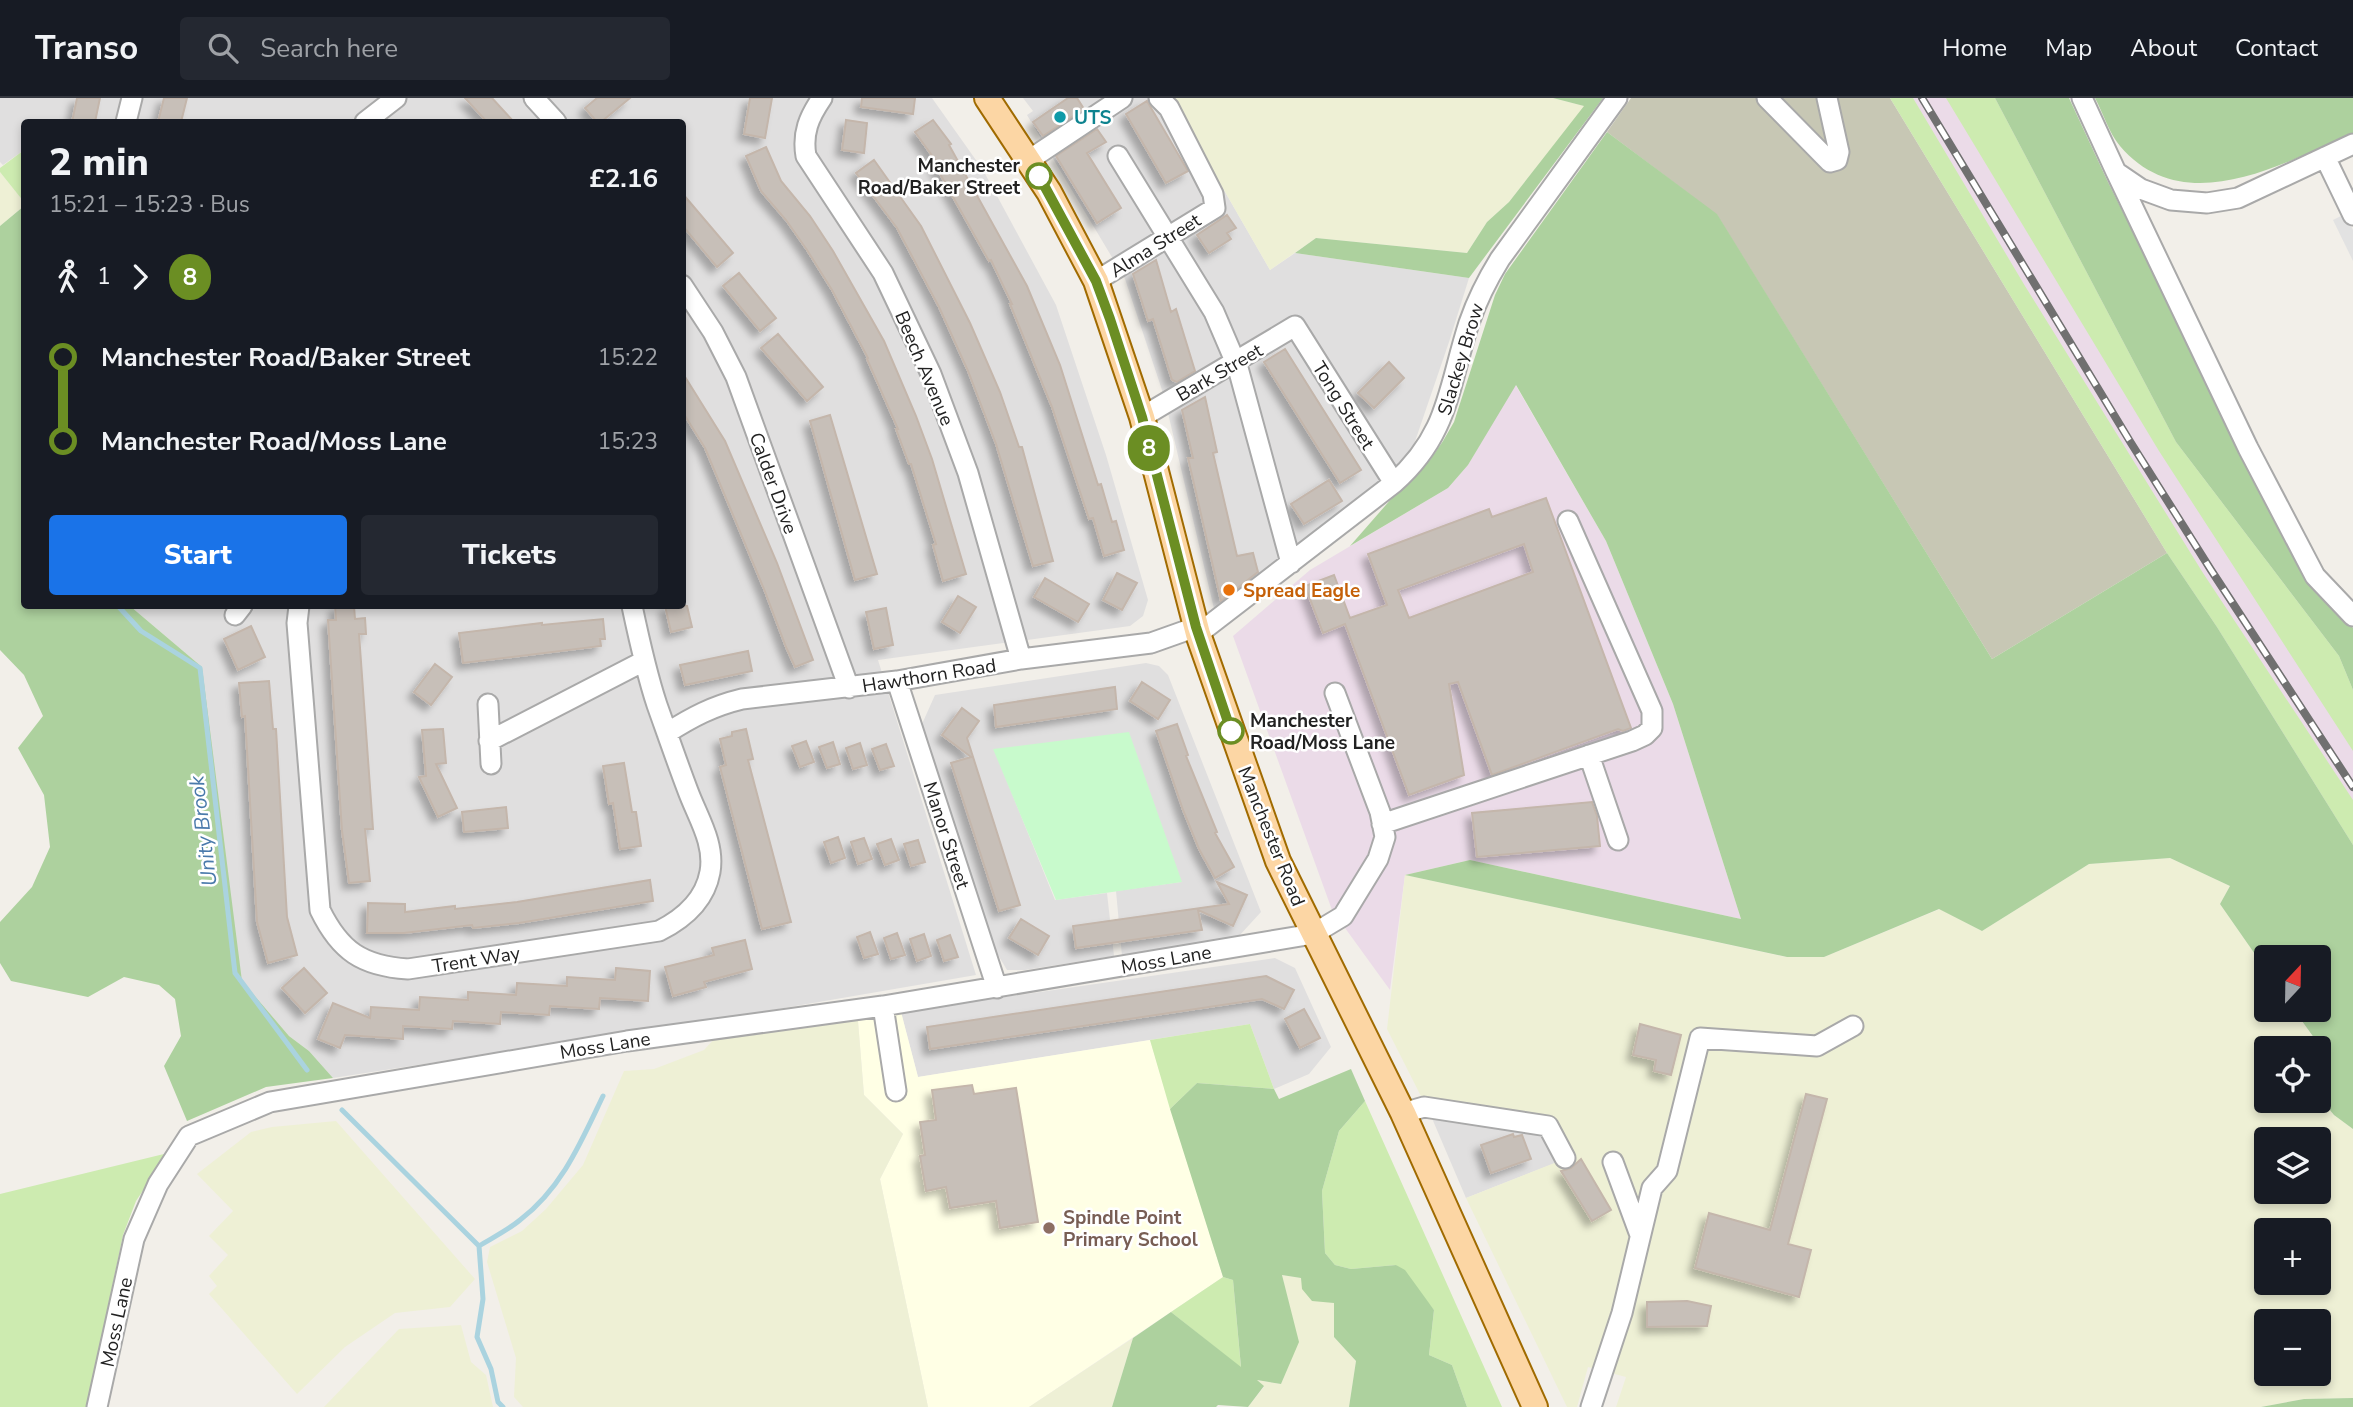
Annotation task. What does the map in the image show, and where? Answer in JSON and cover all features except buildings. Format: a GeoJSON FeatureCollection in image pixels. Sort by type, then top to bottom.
{"type":"FeatureCollection","features":[{"type":"Feature","properties":{"kind":"main road","name":"Manchester Road"},"geometry":{"type":"LineString","coordinates":[[986,98],[1049,192],[1096,281],[1142,417],[1197,631],[1273,849],[1403,1113],[1535,1407]]}},
{"type":"Feature","properties":{"kind":"street"},"geometry":{"type":"LineString","coordinates":[[127,119],[132,98]]}},
{"type":"Feature","properties":{"kind":"street"},"geometry":{"type":"LineString","coordinates":[[369,119],[396,98]]}},
{"type":"Feature","properties":{"kind":"street","name":"Beech Avenue"},"geometry":{"type":"LineString","coordinates":[[822,98],[806,126],[803,142],[806,156],[883,273],[931,374],[968,473],[1021,659]]}},
{"type":"Feature","properties":{"kind":"street"},"geometry":{"type":"LineString","coordinates":[[1029,160],[1122,98]]}},
{"type":"Feature","properties":{"kind":"street","name":"Alma Street"},"geometry":{"type":"LineString","coordinates":[[1096,281],[1215,208],[1207,181],[1169,108],[1159,98]]}},
{"type":"Feature","properties":{"kind":"street","name":"Slackey Brow"},"geometry":{"type":"LineString","coordinates":[[1197,631],[1291,564],[1394,483],[1420,457],[1439,425],[1469,325],[1486,282],[1617,98]]}},
{"type":"Feature","properties":{"kind":"street"},"geometry":{"type":"LineString","coordinates":[[1767,98],[1830,162],[1837,160],[1839,152],[1827,98]]}},
{"type":"Feature","properties":{"kind":"street"},"geometry":{"type":"LineString","coordinates":[[2082,98],[2248,447],[2315,576],[2353,616]]}},
{"type":"Feature","properties":{"kind":"street"},"geometry":{"type":"LineString","coordinates":[[540,100],[554,119]]}},
{"type":"Feature","properties":{"kind":"street"},"geometry":{"type":"LineString","coordinates":[[2116,172],[2141,189],[2171,200],[2207,204],[2238,198],[2353,145]]}},
{"type":"Feature","properties":{"kind":"street"},"geometry":{"type":"LineString","coordinates":[[1118,156],[1214,312],[1236,363],[1291,564]]}},
{"type":"Feature","properties":{"kind":"street"},"geometry":{"type":"LineString","coordinates":[[2325,157],[2353,215]]}},
{"type":"Feature","properties":{"kind":"street","name":"Calder Drive"},"geometry":{"type":"LineString","coordinates":[[686,291],[713,332],[736,377],[849,688]]}},
{"type":"Feature","properties":{"kind":"street","name":"Tong Street"},"geometry":{"type":"LineString","coordinates":[[1295,326],[1394,483]]}},
{"type":"Feature","properties":{"kind":"street","name":"Bark Street"},"geometry":{"type":"LineString","coordinates":[[1142,417],[1295,326]]}},
{"type":"Feature","properties":{"kind":"street"},"geometry":{"type":"LineString","coordinates":[[1382,824],[1645,736],[1653,728],[1652,711],[1568,521]]}},
{"type":"Feature","properties":{"kind":"street","name":"Trent Way"},"geometry":{"type":"LineString","coordinates":[[299,609],[298,636],[320,910],[330,930],[343,946],[361,959],[383,968],[408,969],[659,931],[677,922],[702,893],[710,875],[709,841],[667,733],[644,661],[633,609]]}},
{"type":"Feature","properties":{"kind":"street","name":"Hawthorn Road"},"geometry":{"type":"LineString","coordinates":[[667,733],[694,715],[716,705],[742,699],[897,681],[1021,659],[1150,643],[1197,631]]}},
{"type":"Feature","properties":{"kind":"street"},"geometry":{"type":"LineString","coordinates":[[489,741],[644,661]]}},
{"type":"Feature","properties":{"kind":"street","name":"Manor Street"},"geometry":{"type":"LineString","coordinates":[[897,681],[997,988]]}},
{"type":"Feature","properties":{"kind":"street"},"geometry":{"type":"LineString","coordinates":[[1313,934],[1343,916],[1378,859],[1385,837],[1380,813],[1335,693]]}},
{"type":"Feature","properties":{"kind":"street"},"geometry":{"type":"LineString","coordinates":[[488,704],[491,764]]}},
{"type":"Feature","properties":{"kind":"street"},"geometry":{"type":"LineString","coordinates":[[1589,755],[1618,840]]}},
{"type":"Feature","properties":{"kind":"street","name":"Moss Lane"},"geometry":{"type":"LineString","coordinates":[[97,1407],[134,1239],[158,1184],[189,1136],[270,1102],[627,1041],[883,1006],[1313,934]]}},
{"type":"Feature","properties":{"kind":"street"},"geometry":{"type":"LineString","coordinates":[[883,1006],[896,1091]]}},
{"type":"Feature","properties":{"kind":"street"},"geometry":{"type":"LineString","coordinates":[[1591,1407],[1622,1313],[1652,1188],[1667,1171],[1700,1038],[1817,1046],[1853,1026]]}},
{"type":"Feature","properties":{"kind":"street"},"geometry":{"type":"LineString","coordinates":[[1403,1113],[1424,1107],[1548,1126],[1565,1158]]}},
{"type":"Feature","properties":{"kind":"street"},"geometry":{"type":"LineString","coordinates":[[1613,1162],[1640,1235]]}},
{"type":"Feature","properties":{"kind":"shaded area"},"geometry":{"type":"Polygon","coordinates":[[[0,98],[932,98],[983,170],[1056,305],[1106,455],[1148,600],[1143,616],[1130,626],[878,660],[976,975],[755,1013],[333,1078],[309,1051],[289,1036],[242,981],[225,890],[202,667],[134,609],[686,609],[686,119],[21,119],[21,152],[3,165],[0,162],[0,98]]]}},
{"type":"Feature","properties":{"kind":"shaded area"},"geometry":{"type":"Polygon","coordinates":[[[1023,98],[1171,98],[1270,270],[1295,253],[1469,278],[1410,456],[1388,480],[1215,613],[1164,396],[1125,279],[1027,115],[1033,111],[1023,98]]]}},
{"type":"Feature","properties":{"kind":"shaded area"},"geometry":{"type":"Polygon","coordinates":[[[1171,98],[1553,98],[1585,106],[1509,202],[1487,222],[1467,253],[1316,238],[1270,270],[1171,98]]]}},
{"type":"Feature","properties":{"kind":"shaded area"},"geometry":{"type":"Polygon","coordinates":[[[1631,98],[1890,98],[2167,553],[1992,659],[1717,215],[1607,132],[1631,98]]]}},
{"type":"Feature","properties":{"kind":"shaded area"},"geometry":{"type":"Polygon","coordinates":[[[1890,98],[1995,98],[2176,442],[2353,690],[2353,845],[2217,627],[2167,553],[1890,98]]]}},
{"type":"Feature","properties":{"kind":"shaded area"},"geometry":{"type":"Polygon","coordinates":[[[0,172],[21,198],[21,208],[0,226],[0,172]]]}},
{"type":"Feature","properties":{"kind":"shaded area"},"geometry":{"type":"Polygon","coordinates":[[[2345,214],[2353,230],[2353,261],[2333,220],[2345,214]]]}},
{"type":"Feature","properties":{"kind":"shaded area"},"geometry":{"type":"Polygon","coordinates":[[[1515,384],[1606,541],[1673,704],[1741,919],[1470,860],[1405,875],[1390,990],[1332,910],[1233,636],[1310,570],[1448,488],[1468,465],[1515,384]]]}},
{"type":"Feature","properties":{"kind":"shaded area"},"geometry":{"type":"Polygon","coordinates":[[[1146,663],[1159,666],[1168,675],[1261,912],[1239,936],[1122,956],[1116,891],[1181,882],[994,749],[1055,900],[1107,893],[1114,956],[1025,970],[1007,970],[988,938],[922,724],[935,695],[1146,663]]]}},
{"type":"Feature","properties":{"kind":"shaded area"},"geometry":{"type":"Polygon","coordinates":[[[2170,858],[2230,886],[2220,904],[2254,953],[2254,1022],[2302,1022],[2312,1036],[2254,1036],[2254,1113],[2331,1111],[2353,1129],[2353,1398],[2304,1399],[2261,1407],[1616,1407],[1626,1377],[1588,1367],[1577,1407],[1567,1407],[1466,1198],[1557,1162],[1544,1130],[1431,1116],[1387,1029],[1405,875],[1786,957],[1824,957],[1940,909],[1982,931],[2089,864],[2170,858]]]}},
{"type":"Feature","properties":{"kind":"shaded area"},"geometry":{"type":"Polygon","coordinates":[[[1275,958],[1295,968],[1331,1047],[1309,1074],[1274,1089],[1250,1024],[918,1077],[901,1012],[1275,958]]]}},
{"type":"Feature","properties":{"kind":"shaded area","name":"Spindle Point Primary School"},"geometry":{"type":"Polygon","coordinates":[[[901,1012],[918,1077],[1150,1040],[1223,1277],[1029,1407],[928,1407],[880,1179],[903,1134],[864,1095],[858,1021],[901,1012]]]}},
{"type":"Feature","properties":{"kind":"shaded area"},"geometry":{"type":"Polygon","coordinates":[[[858,1021],[864,1095],[903,1134],[880,1179],[928,1407],[523,1407],[514,1397],[516,1358],[487,1262],[490,1247],[522,1231],[546,1209],[583,1165],[624,1071],[654,1069],[704,1050],[716,1037],[858,1021]]]}},
{"type":"Feature","properties":{"kind":"shaded area"},"geometry":{"type":"Polygon","coordinates":[[[1431,1116],[1543,1130],[1558,1162],[1466,1198],[1431,1116]]]}},
{"type":"Feature","properties":{"kind":"shaded area"},"geometry":{"type":"Polygon","coordinates":[[[336,1121],[475,1279],[450,1307],[395,1313],[345,1347],[297,1394],[209,1294],[217,1286],[209,1276],[228,1255],[209,1236],[233,1211],[197,1174],[251,1132],[272,1127],[336,1121]]]}},
{"type":"Feature","properties":{"kind":"shaded area"},"geometry":{"type":"Polygon","coordinates":[[[1282,1275],[1301,1278],[1334,1302],[1334,1337],[1356,1361],[1349,1407],[1248,1407],[1264,1387],[1256,1380],[1281,1384],[1298,1342],[1282,1275]]]}},
{"type":"Feature","properties":{"kind":"shaded area"},"geometry":{"type":"Polygon","coordinates":[[[461,1325],[471,1362],[486,1375],[493,1407],[324,1407],[399,1329],[461,1325]]]}},
{"type":"Feature","properties":{"kind":"shaded area"},"geometry":{"type":"Polygon","coordinates":[[[1133,1338],[1112,1407],[1029,1407],[1133,1338]]]}},
{"type":"Feature","properties":{"kind":"green space"},"geometry":{"type":"Polygon","coordinates":[[[1553,98],[1603,98],[1469,278],[1295,253],[1316,238],[1467,253],[1487,222],[1509,202],[1584,106],[1553,98]]]}},
{"type":"Feature","properties":{"kind":"green space"},"geometry":{"type":"Polygon","coordinates":[[[1890,98],[1913,98],[2025,286],[2203,573],[2353,800],[2353,845],[2217,627],[2167,553],[1890,98]]]}},
{"type":"Feature","properties":{"kind":"green space"},"geometry":{"type":"Polygon","coordinates":[[[1946,98],[1995,98],[2176,442],[2339,656],[2353,690],[2353,751],[2159,451],[1946,98]]]}},
{"type":"Feature","properties":{"kind":"green space"},"geometry":{"type":"Polygon","coordinates":[[[1995,98],[2069,98],[2107,180],[2307,581],[2353,628],[2353,690],[2339,656],[2176,442],[1995,98]]]}},
{"type":"Feature","properties":{"kind":"green space"},"geometry":{"type":"Polygon","coordinates":[[[2095,98],[2353,98],[2353,133],[2265,171],[2203,183],[2173,180],[2145,168],[2120,146],[2095,98]]]}},
{"type":"Feature","properties":{"kind":"green space"},"geometry":{"type":"Polygon","coordinates":[[[1607,132],[1717,214],[1992,659],[2167,553],[2217,627],[2353,845],[2353,1129],[2331,1111],[2331,1036],[2313,1036],[2303,1022],[2331,1022],[2331,945],[2254,945],[2254,953],[2220,904],[2230,886],[2170,858],[2089,864],[1982,931],[1939,909],[1824,957],[1787,957],[1405,875],[1470,860],[1741,919],[1673,704],[1606,541],[1516,385],[1468,465],[1448,488],[1350,546],[1399,490],[1430,460],[1454,422],[1495,295],[1505,274],[1607,132]]]}},
{"type":"Feature","properties":{"kind":"green space"},"geometry":{"type":"Polygon","coordinates":[[[21,152],[21,198],[0,172],[0,168],[21,152]]]}},
{"type":"Feature","properties":{"kind":"green space"},"geometry":{"type":"Polygon","coordinates":[[[21,208],[21,609],[134,609],[202,667],[242,981],[289,1036],[309,1051],[333,1078],[266,1087],[187,1121],[164,1066],[181,1036],[175,999],[159,985],[124,977],[88,997],[11,981],[0,963],[0,922],[32,887],[50,847],[44,795],[18,748],[43,716],[24,675],[0,650],[0,226],[21,208]]]}},
{"type":"Feature","properties":{"kind":"green space"},"geometry":{"type":"Polygon","coordinates":[[[1129,732],[1182,882],[1056,900],[993,749],[1129,732]]]}},
{"type":"Feature","properties":{"kind":"green space"},"geometry":{"type":"Polygon","coordinates":[[[1250,1024],[1274,1089],[1197,1083],[1170,1109],[1150,1040],[1250,1024]]]}},
{"type":"Feature","properties":{"kind":"green space"},"geometry":{"type":"Polygon","coordinates":[[[1351,1069],[1365,1101],[1339,1131],[1322,1191],[1325,1253],[1335,1265],[1351,1269],[1396,1265],[1405,1270],[1434,1310],[1429,1355],[1452,1365],[1467,1407],[1349,1407],[1356,1361],[1334,1337],[1334,1303],[1312,1301],[1302,1289],[1301,1278],[1282,1275],[1299,1342],[1281,1384],[1257,1380],[1264,1386],[1248,1407],[1112,1407],[1133,1338],[1171,1312],[1241,1367],[1233,1280],[1223,1277],[1170,1109],[1197,1083],[1274,1089],[1279,1099],[1351,1069]]]}},
{"type":"Feature","properties":{"kind":"green space"},"geometry":{"type":"Polygon","coordinates":[[[1365,1101],[1502,1407],[1467,1407],[1452,1365],[1429,1355],[1434,1310],[1396,1265],[1351,1269],[1335,1265],[1325,1253],[1322,1191],[1339,1131],[1365,1101]]]}},
{"type":"Feature","properties":{"kind":"green space"},"geometry":{"type":"Polygon","coordinates":[[[168,1153],[136,1201],[123,1235],[87,1407],[0,1407],[0,1194],[168,1153]]]}},
{"type":"Feature","properties":{"kind":"green space"},"geometry":{"type":"Polygon","coordinates":[[[1223,1277],[1233,1280],[1241,1368],[1171,1312],[1223,1277]]]}},
{"type":"Feature","properties":{"kind":"green space"},"geometry":{"type":"Polygon","coordinates":[[[2353,1398],[2353,1407],[2261,1407],[2304,1399],[2353,1398]]]}},
{"type":"Feature","properties":{"kind":"waterway","name":"Unity Brook"},"geometry":{"type":"LineString","coordinates":[[121,609],[141,631],[200,668],[235,973],[307,1070]]}},
{"type":"Feature","properties":{"kind":"waterway"},"geometry":{"type":"LineString","coordinates":[[479,1246],[515,1224],[548,1194],[569,1163],[603,1096]]}},
{"type":"Feature","properties":{"kind":"waterway","name":"Unity Brook"},"geometry":{"type":"LineString","coordinates":[[342,1110],[479,1246],[483,1299],[477,1337],[491,1369],[498,1402],[503,1407]]}},
{"type":"Feature","properties":{"kind":"railway"},"geometry":{"type":"LineString","coordinates":[[1922,98],[2131,443],[2353,787]]}},
{"type":"Feature","properties":{"kind":"bus line","name":"8"},"geometry":{"type":"LineString","coordinates":[[1039,176],[1096,281],[1110,319],[1142,417],[1196,627],[1231,731]]}},
{"type":"Feature","properties":{"kind":"place","name":"UTS"},"geometry":{"type":"Point","coordinates":[1060,117]}},
{"type":"Feature","properties":{"kind":"place","name":"Manchester Road/Baker Street"},"geometry":{"type":"Point","coordinates":[1039,176]}},
{"type":"Feature","properties":{"kind":"place","name":"Spread Eagle"},"geometry":{"type":"Point","coordinates":[1229,590]}},
{"type":"Feature","properties":{"kind":"place","name":"Manchester Road/Moss Lane"},"geometry":{"type":"Point","coordinates":[1231,731]}},
{"type":"Feature","properties":{"kind":"place","name":"Spindle Point Primary School"},"geometry":{"type":"Point","coordinates":[1049,1228]}}]}
